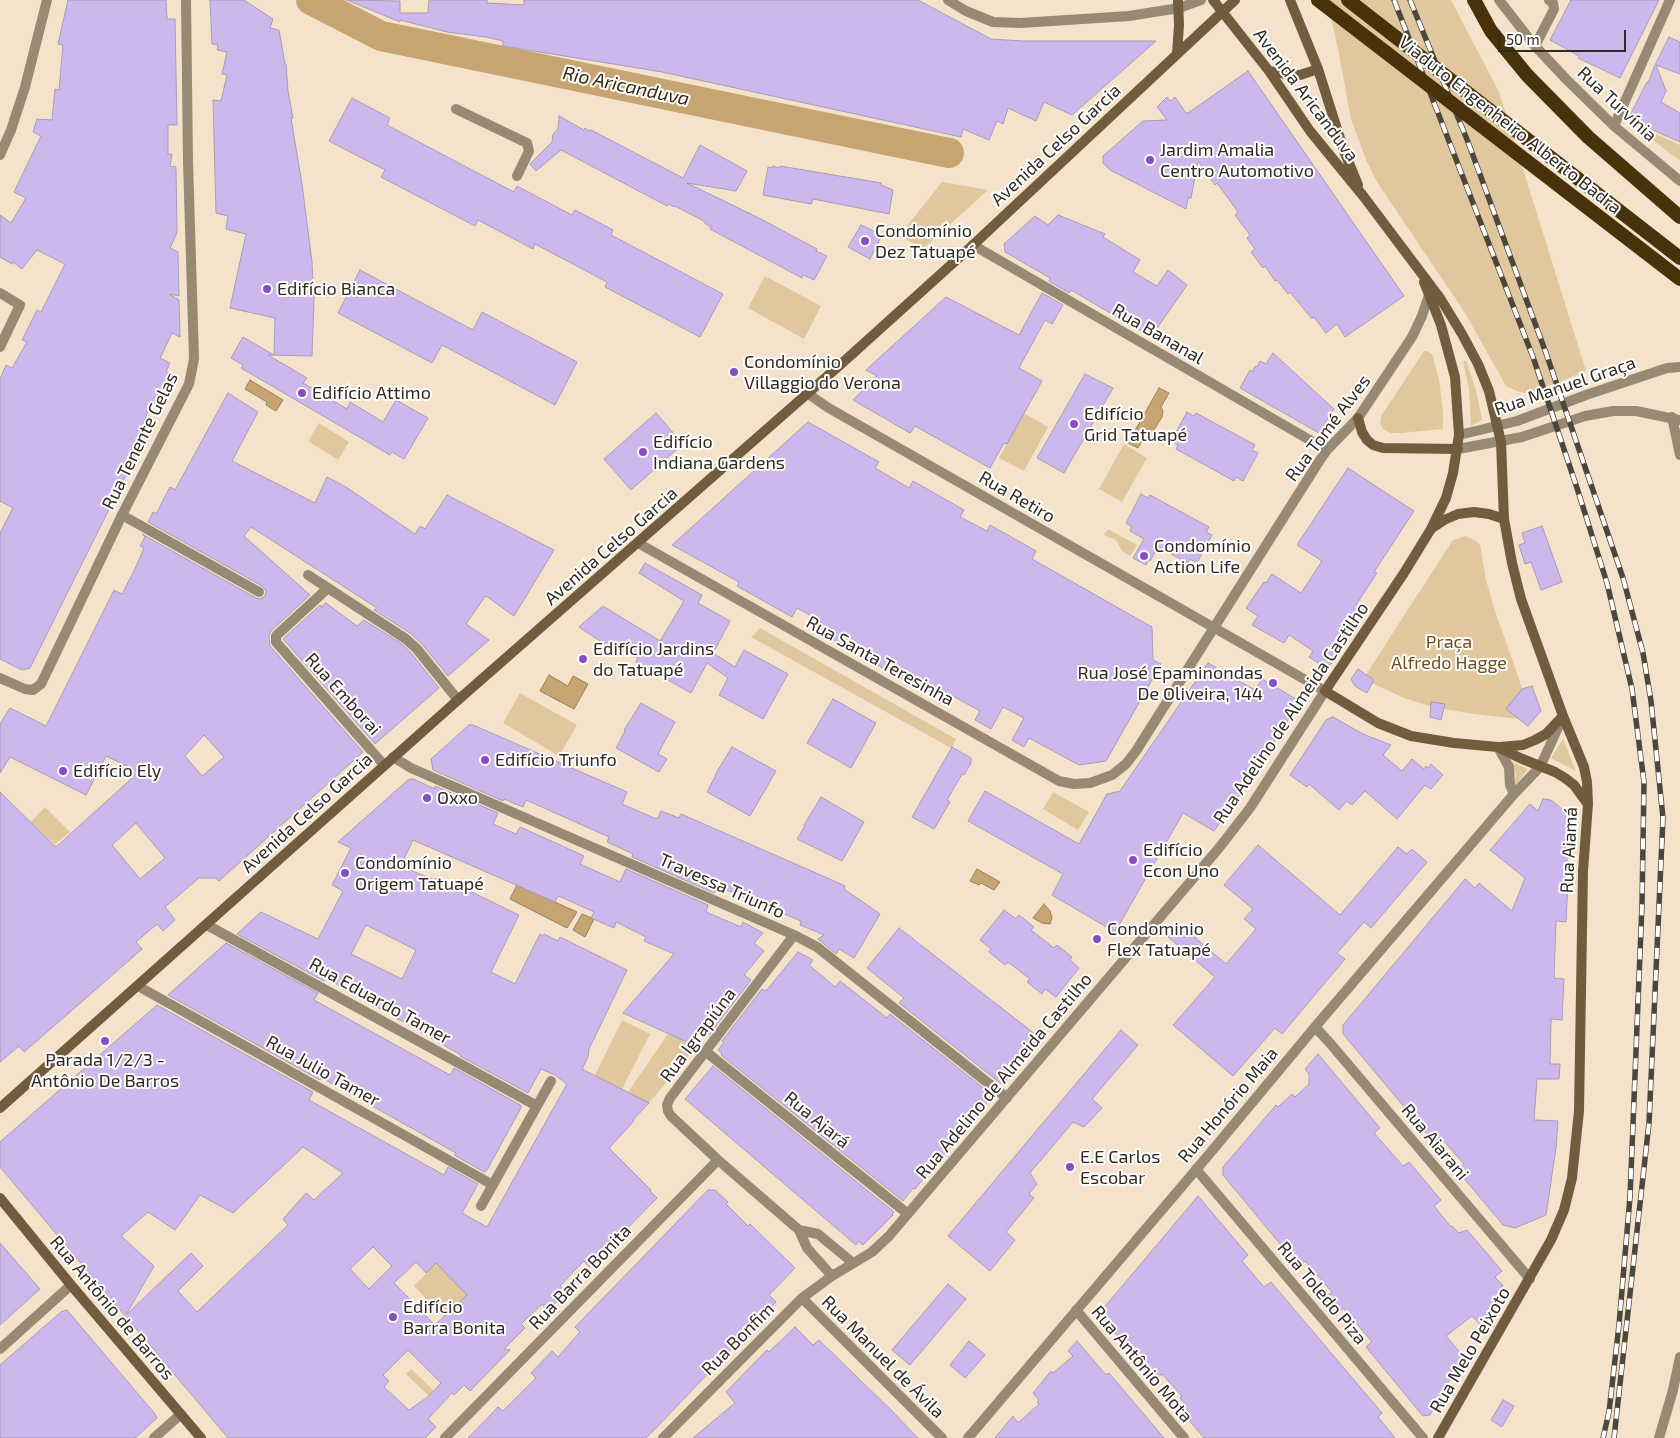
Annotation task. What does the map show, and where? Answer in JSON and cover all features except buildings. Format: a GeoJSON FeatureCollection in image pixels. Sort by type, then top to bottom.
{"type":"FeatureCollection","features":[{"type":"Feature","properties":{"kind":"highway","name":"Viaduto Engenheiro Alberto Badra"},"geometry":{"type":"LineString","coordinates":[[1318,0],[1680,279]]}},
{"type":"Feature","properties":{"kind":"highway","name":"Viaduto Engenheiro Alberto Badra"},"geometry":{"type":"LineString","coordinates":[[1348,0],[1680,258]]}},
{"type":"Feature","properties":{"kind":"highway"},"geometry":{"type":"LineString","coordinates":[[1474,0],[1491,31],[1527,75],[1588,137],[1680,217]]}},
{"type":"Feature","properties":{"kind":"main road","name":"Avenida Aricanduva"},"geometry":{"type":"LineString","coordinates":[[1213,0],[1269,70],[1310,131],[1364,197],[1440,298],[1478,364],[1489,390],[1498,427]]}},
{"type":"Feature","properties":{"kind":"main road","name":"Avenida Celso Garcia"},"geometry":{"type":"LineString","coordinates":[[0,1108],[384,765],[807,394],[973,245],[1235,0]]}},
{"type":"Feature","properties":{"kind":"main road","name":"Avenida Aricanduva"},"geometry":{"type":"LineString","coordinates":[[1290,0],[1318,69],[1344,151],[1364,197]]}},
{"type":"Feature","properties":{"kind":"main road"},"geometry":{"type":"LineString","coordinates":[[1177,54],[1178,4]]}},
{"type":"Feature","properties":{"kind":"main road"},"geometry":{"type":"LineString","coordinates":[[1269,70],[1291,75],[1318,69]]}},
{"type":"Feature","properties":{"kind":"main road","name":"Avenida Aricanduva"},"geometry":{"type":"LineString","coordinates":[[1421,275],[1441,325],[1455,377],[1459,435]]}},
{"type":"Feature","properties":{"kind":"main road"},"geometry":{"type":"LineString","coordinates":[[1358,418],[1362,432],[1367,440],[1383,448],[1458,449]]}},
{"type":"Feature","properties":{"kind":"main road","name":"Rua Aiamá"},"geometry":{"type":"LineString","coordinates":[[1498,427],[1501,442],[1504,519],[1512,563],[1521,599],[1563,716],[1584,767],[1588,804],[1583,871],[1577,1148],[1564,1210],[1551,1240],[1530,1279]]}},
{"type":"Feature","properties":{"kind":"main road","name":"Rua Adelino de Almeida Castilho"},"geometry":{"type":"LineString","coordinates":[[1326,691],[1431,529],[1446,498],[1458,449],[1459,435]]}},
{"type":"Feature","properties":{"kind":"main road"},"geometry":{"type":"LineString","coordinates":[[1431,529],[1444,520],[1458,514],[1474,512],[1504,519]]}},
{"type":"Feature","properties":{"kind":"main road"},"geometry":{"type":"LineString","coordinates":[[1326,691],[1378,722],[1411,736],[1454,744],[1511,747],[1535,740],[1551,730],[1563,716]]}},
{"type":"Feature","properties":{"kind":"main road"},"geometry":{"type":"LineString","coordinates":[[1498,747],[1565,778],[1578,790],[1588,804]]}},
{"type":"Feature","properties":{"kind":"main road","name":"Rua Antônio de Barros"},"geometry":{"type":"LineString","coordinates":[[0,1198],[201,1438]]}},
{"type":"Feature","properties":{"kind":"main road","name":"Rua Melo Peixoto"},"geometry":{"type":"LineString","coordinates":[[1438,1438],[1530,1279]]}},
{"type":"Feature","properties":{"kind":"street"},"geometry":{"type":"LineString","coordinates":[[0,156],[25,87],[47,0]]}},
{"type":"Feature","properties":{"kind":"street","name":"Rua Tenente Gelas"},"geometry":{"type":"LineString","coordinates":[[0,678],[25,689],[33,690],[41,684],[122,515],[189,384],[194,360],[188,161],[186,0]]}},
{"type":"Feature","properties":{"kind":"street"},"geometry":{"type":"LineString","coordinates":[[948,0],[966,11],[992,22],[1021,23],[1129,16],[1201,0]]}},
{"type":"Feature","properties":{"kind":"street","name":"Rua Turvínia"},"geometry":{"type":"LineString","coordinates":[[1499,0],[1536,46],[1614,126],[1680,181]]}},
{"type":"Feature","properties":{"kind":"street"},"geometry":{"type":"LineString","coordinates":[[1536,46],[1554,9],[1553,3],[1549,0]]}},
{"type":"Feature","properties":{"kind":"street"},"geometry":{"type":"LineString","coordinates":[[1614,126],[1670,0]]}},
{"type":"Feature","properties":{"kind":"street"},"geometry":{"type":"LineString","coordinates":[[456,108],[527,143],[529,151],[517,176]]}},
{"type":"Feature","properties":{"kind":"street","name":"Rua Bananal"},"geometry":{"type":"LineString","coordinates":[[973,245],[1327,450]]}},
{"type":"Feature","properties":{"kind":"street"},"geometry":{"type":"LineString","coordinates":[[0,293],[20,305],[0,347]]}},
{"type":"Feature","properties":{"kind":"street","name":"Rua Tomé Alves"},"geometry":{"type":"LineString","coordinates":[[1112,775],[1126,764],[1136,751],[1327,450],[1358,418],[1412,337],[1429,295]]}},
{"type":"Feature","properties":{"kind":"street"},"geometry":{"type":"LineString","coordinates":[[1667,368],[1680,361]]}},
{"type":"Feature","properties":{"kind":"street","name":"Rua Manuel Graça"},"geometry":{"type":"LineString","coordinates":[[1459,435],[1518,421],[1586,394],[1667,368],[1680,367]]}},
{"type":"Feature","properties":{"kind":"street","name":"Rua Retiro"},"geometry":{"type":"LineString","coordinates":[[807,394],[1326,691]]}},
{"type":"Feature","properties":{"kind":"street","name":"Rua Manuel Graça"},"geometry":{"type":"LineString","coordinates":[[1458,449],[1501,442],[1540,432],[1585,416],[1613,411],[1636,411],[1676,419]]}},
{"type":"Feature","properties":{"kind":"street"},"geometry":{"type":"LineString","coordinates":[[1676,419],[1680,455]]}},
{"type":"Feature","properties":{"kind":"street"},"geometry":{"type":"LineString","coordinates":[[122,515],[259,592]]}},
{"type":"Feature","properties":{"kind":"street","name":"Rua Santa Teresinha"},"geometry":{"type":"LineString","coordinates":[[638,543],[1059,781],[1074,784],[1090,783],[1112,775]]}},
{"type":"Feature","properties":{"kind":"street"},"geometry":{"type":"LineString","coordinates":[[308,575],[406,639],[417,649],[458,700]]}},
{"type":"Feature","properties":{"kind":"street","name":"Rua Emborai"},"geometry":{"type":"LineString","coordinates":[[328,588],[276,636],[277,645],[384,765]]}},
{"type":"Feature","properties":{"kind":"street","name":"Rua Adelino de Almeida Castilho"},"geometry":{"type":"LineString","coordinates":[[842,1270],[872,1252],[890,1236],[1209,860],[1250,808],[1326,691]]}},
{"type":"Feature","properties":{"kind":"street","name":"Rua Honório Maia"},"geometry":{"type":"LineString","coordinates":[[968,1438],[1315,1027],[1514,794],[1540,767],[1563,716]]}},
{"type":"Feature","properties":{"kind":"street"},"geometry":{"type":"LineString","coordinates":[[1498,747],[1509,767],[1510,785],[1514,794]]}},
{"type":"Feature","properties":{"kind":"street","name":"Travessa Triunfo"},"geometry":{"type":"LineString","coordinates":[[393,758],[794,935],[817,947],[1006,1098]]}},
{"type":"Feature","properties":{"kind":"street","name":"Rua Eduardo Tamer"},"geometry":{"type":"LineString","coordinates":[[207,925],[537,1106]]}},
{"type":"Feature","properties":{"kind":"street","name":"Rua Igrapiúna"},"geometry":{"type":"LineString","coordinates":[[794,935],[705,1051],[670,1098],[667,1105],[671,1116],[798,1230],[807,1248],[832,1276]]}},
{"type":"Feature","properties":{"kind":"street","name":"Rua Julio Tamer"},"geometry":{"type":"LineString","coordinates":[[138,986],[493,1185]]}},
{"type":"Feature","properties":{"kind":"street","name":"Rua Aiarani"},"geometry":{"type":"LineString","coordinates":[[1315,1027],[1530,1279]]}},
{"type":"Feature","properties":{"kind":"street","name":"Rua Ajará"},"geometry":{"type":"LineString","coordinates":[[705,1051],[908,1214]]}},
{"type":"Feature","properties":{"kind":"street"},"geometry":{"type":"LineString","coordinates":[[481,1206],[552,1081]]}},
{"type":"Feature","properties":{"kind":"street","name":"Rua Barra Bonita"},"geometry":{"type":"LineString","coordinates":[[445,1438],[718,1160]]}},
{"type":"Feature","properties":{"kind":"street","name":"Rua Toledo Piza"},"geometry":{"type":"LineString","coordinates":[[1196,1169],[1423,1438]]}},
{"type":"Feature","properties":{"kind":"street","name":"Rua Igrapiúna"},"geometry":{"type":"LineString","coordinates":[[798,1230],[818,1234],[854,1263]]}},
{"type":"Feature","properties":{"kind":"street","name":"Rua Bonfim"},"geometry":{"type":"LineString","coordinates":[[663,1438],[802,1298],[842,1270]]}},
{"type":"Feature","properties":{"kind":"street"},"geometry":{"type":"LineString","coordinates":[[0,1349],[71,1284]]}},
{"type":"Feature","properties":{"kind":"street","name":"Rua Manuel de Ávila"},"geometry":{"type":"LineString","coordinates":[[802,1298],[942,1438]]}},
{"type":"Feature","properties":{"kind":"street","name":"Rua Antônio Mota"},"geometry":{"type":"LineString","coordinates":[[1076,1310],[1184,1438]]}},
{"type":"Feature","properties":{"kind":"street"},"geometry":{"type":"LineString","coordinates":[[1659,1438],[1676,1388],[1680,1357]]}},
{"type":"Feature","properties":{"kind":"street"},"geometry":{"type":"LineString","coordinates":[[154,1438],[181,1414]]}},
{"type":"Feature","properties":{"kind":"green space"},"geometry":{"type":"Polygon","coordinates":[[[1327,0],[1451,0],[1499,92],[1586,371],[1529,394],[1506,386],[1465,313],[1377,182],[1366,160],[1351,119],[1327,0]]]}},
{"type":"Feature","properties":{"kind":"green space"},"geometry":{"type":"Polygon","coordinates":[[[1645,129],[1680,145],[1680,161],[1649,137],[1645,129]]]}},
{"type":"Feature","properties":{"kind":"green space"},"geometry":{"type":"Polygon","coordinates":[[[942,182],[988,190],[924,248],[899,236],[942,182]]]}},
{"type":"Feature","properties":{"kind":"green space"},"geometry":{"type":"Polygon","coordinates":[[[765,276],[821,306],[804,339],[748,308],[765,276]]]}},
{"type":"Feature","properties":{"kind":"green space"},"geometry":{"type":"Polygon","coordinates":[[[1424,351],[1432,354],[1439,380],[1443,429],[1400,433],[1391,433],[1384,430],[1380,424],[1381,416],[1424,351]]]}},
{"type":"Feature","properties":{"kind":"green space"},"geometry":{"type":"Polygon","coordinates":[[[1463,361],[1466,361],[1476,390],[1482,420],[1471,426],[1469,390],[1463,361]]]}},
{"type":"Feature","properties":{"kind":"green space"},"geometry":{"type":"Polygon","coordinates":[[[1024,413],[1048,427],[1024,471],[999,458],[1024,413]]]}},
{"type":"Feature","properties":{"kind":"green space"},"geometry":{"type":"Polygon","coordinates":[[[319,423],[349,442],[338,460],[308,441],[319,423]]]}},
{"type":"Feature","properties":{"kind":"green space"},"geometry":{"type":"Polygon","coordinates":[[[1124,444],[1147,458],[1122,502],[1099,489],[1124,444]]]}},
{"type":"Feature","properties":{"kind":"green space"},"geometry":{"type":"Polygon","coordinates":[[[1108,529],[1137,545],[1130,556],[1122,551],[1116,540],[1104,535],[1108,529]]]}},
{"type":"Feature","properties":{"kind":"green space","name":"Praça Alfredo Hagge"},"geometry":{"type":"Polygon","coordinates":[[[1465,536],[1475,540],[1480,545],[1486,580],[1495,611],[1532,716],[1529,720],[1473,714],[1433,707],[1404,698],[1363,679],[1453,540],[1465,536]]]}},
{"type":"Feature","properties":{"kind":"green space"},"geometry":{"type":"Polygon","coordinates":[[[760,628],[956,739],[952,747],[751,637],[760,628]]]}},
{"type":"Feature","properties":{"kind":"green space"},"geometry":{"type":"Polygon","coordinates":[[[520,693],[577,725],[559,756],[503,723],[520,693]]]}},
{"type":"Feature","properties":{"kind":"green space"},"geometry":{"type":"Polygon","coordinates":[[[1563,739],[1576,771],[1551,758],[1563,739]]]}},
{"type":"Feature","properties":{"kind":"green space"},"geometry":{"type":"Polygon","coordinates":[[[1512,762],[1528,769],[1514,787],[1516,775],[1512,762]]]}},
{"type":"Feature","properties":{"kind":"green space"},"geometry":{"type":"Polygon","coordinates":[[[1053,792],[1089,812],[1078,830],[1043,809],[1053,792]]]}},
{"type":"Feature","properties":{"kind":"green space"},"geometry":{"type":"Polygon","coordinates":[[[45,807],[70,832],[55,844],[31,822],[45,807]]]}},
{"type":"Feature","properties":{"kind":"green space"},"geometry":{"type":"Polygon","coordinates":[[[622,1020],[650,1034],[622,1089],[595,1075],[622,1020]]]}},
{"type":"Feature","properties":{"kind":"green space"},"geometry":{"type":"Polygon","coordinates":[[[668,1034],[697,1046],[649,1103],[628,1092],[668,1034]]]}},
{"type":"Feature","properties":{"kind":"green space"},"geometry":{"type":"Polygon","coordinates":[[[436,1263],[467,1295],[444,1317],[414,1286],[436,1263]]]}},
{"type":"Feature","properties":{"kind":"green space"},"geometry":{"type":"Polygon","coordinates":[[[411,1369],[434,1391],[429,1396],[406,1374],[411,1369]]]}},
{"type":"Feature","properties":{"kind":"shaded area"},"geometry":{"type":"Polygon","coordinates":[[[250,380],[283,400],[276,411],[266,405],[267,402],[245,389],[250,380]]]}},
{"type":"Feature","properties":{"kind":"shaded area"},"geometry":{"type":"Polygon","coordinates":[[[1159,388],[1169,393],[1161,407],[1163,411],[1162,417],[1152,433],[1150,435],[1146,434],[1138,448],[1128,443],[1159,388]]]}},
{"type":"Feature","properties":{"kind":"shaded area"},"geometry":{"type":"Polygon","coordinates":[[[549,675],[568,686],[573,676],[588,684],[574,709],[540,691],[549,675]]]}},
{"type":"Feature","properties":{"kind":"shaded area"},"geometry":{"type":"Polygon","coordinates":[[[977,869],[1000,882],[994,890],[981,883],[979,885],[970,881],[977,869]]]}},
{"type":"Feature","properties":{"kind":"shaded area"},"geometry":{"type":"Polygon","coordinates":[[[517,885],[577,912],[567,928],[510,899],[517,885]]]}},
{"type":"Feature","properties":{"kind":"shaded area"},"geometry":{"type":"Polygon","coordinates":[[[1044,904],[1050,911],[1052,918],[1050,924],[1042,923],[1033,918],[1044,904]]]}},
{"type":"Feature","properties":{"kind":"shaded area"},"geometry":{"type":"Polygon","coordinates":[[[582,914],[594,919],[585,937],[573,930],[582,914]]]}},
{"type":"Feature","properties":{"kind":"waterway","name":"Rio Aricanduva"},"geometry":{"type":"LineString","coordinates":[[311,0],[381,36],[949,153]]}},
{"type":"Feature","properties":{"kind":"railway"},"geometry":{"type":"LineString","coordinates":[[1394,0],[1533,357],[1607,583],[1632,689],[1644,782],[1642,905],[1630,1197],[1619,1325],[1609,1412],[1603,1438]]}},
{"type":"Feature","properties":{"kind":"railway"},"geometry":{"type":"LineString","coordinates":[[1410,0],[1468,142],[1546,353],[1623,578],[1643,653],[1651,701],[1663,818],[1649,1123],[1614,1438]]}},
{"type":"Feature","properties":{"kind":"place","name":"Jardim Amalia Centro Automotivo"},"geometry":{"type":"Point","coordinates":[1150,160]}},
{"type":"Feature","properties":{"kind":"place","name":"Condomínio Dez Tatuapé"},"geometry":{"type":"Point","coordinates":[865,241]}},
{"type":"Feature","properties":{"kind":"place","name":"Edifício Bianca"},"geometry":{"type":"Point","coordinates":[267,289]}},
{"type":"Feature","properties":{"kind":"place","name":"Condomínio Villaggio do Verona"},"geometry":{"type":"Point","coordinates":[734,372]}},
{"type":"Feature","properties":{"kind":"place","name":"Edifício Attimo"},"geometry":{"type":"Point","coordinates":[302,393]}},
{"type":"Feature","properties":{"kind":"place","name":"Edifício Grid Tatuapé"},"geometry":{"type":"Point","coordinates":[1074,424]}},
{"type":"Feature","properties":{"kind":"place","name":"Edifício Indiana Gardens"},"geometry":{"type":"Point","coordinates":[643,452]}},
{"type":"Feature","properties":{"kind":"place","name":"Condomínio Action Life"},"geometry":{"type":"Point","coordinates":[1144,556]}},
{"type":"Feature","properties":{"kind":"place","name":"Edifício Jardins do Tatuapé"},"geometry":{"type":"Point","coordinates":[583,659]}},
{"type":"Feature","properties":{"kind":"place","name":"Rua José Epaminondas De Oliveira, 144"},"geometry":{"type":"Point","coordinates":[1273,683]}},
{"type":"Feature","properties":{"kind":"place","name":"Edifício Triunfo"},"geometry":{"type":"Point","coordinates":[485,760]}},
{"type":"Feature","properties":{"kind":"place","name":"Edifício Ely"},"geometry":{"type":"Point","coordinates":[63,771]}},
{"type":"Feature","properties":{"kind":"place","name":"Oxxo"},"geometry":{"type":"Point","coordinates":[427,798]}},
{"type":"Feature","properties":{"kind":"place","name":"Edifício Econ Uno"},"geometry":{"type":"Point","coordinates":[1133,860]}},
{"type":"Feature","properties":{"kind":"place","name":"Condomínio Origem Tatuapé"},"geometry":{"type":"Point","coordinates":[345,873]}},
{"type":"Feature","properties":{"kind":"place","name":"Condominio Flex Tatuapé"},"geometry":{"type":"Point","coordinates":[1097,939]}},
{"type":"Feature","properties":{"kind":"place","name":"Parada 1/2/3 - Antônio De Barros"},"geometry":{"type":"Point","coordinates":[105,1041]}},
{"type":"Feature","properties":{"kind":"place","name":"E.E Carlos Escobar"},"geometry":{"type":"Point","coordinates":[1070,1167]}},
{"type":"Feature","properties":{"kind":"place","name":"Edifício Barra Bonita"},"geometry":{"type":"Point","coordinates":[393,1317]}}]}
